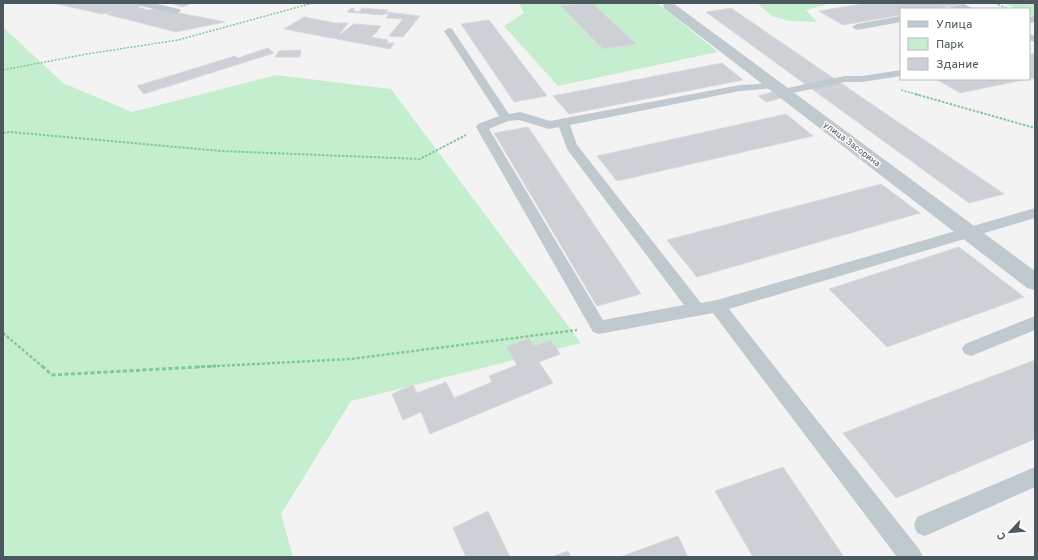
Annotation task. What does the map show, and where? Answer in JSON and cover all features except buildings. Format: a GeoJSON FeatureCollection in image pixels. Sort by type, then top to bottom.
{"type":"FeatureCollection","features":[{"type":"Feature","properties":{"kind":"street","name":"улица Засорина"},"geometry":{"type":"LineString","coordinates":[[669,6],[1035,282]]}},
{"type":"Feature","properties":{"kind":"lane"},"geometry":{"type":"LineString","coordinates":[[140,3],[176,11]]}},
{"type":"Feature","properties":{"kind":"lane"},"geometry":{"type":"LineString","coordinates":[[857,27],[900,19]]}},
{"type":"Feature","properties":{"kind":"lane"},"geometry":{"type":"LineString","coordinates":[[449,31],[506,118]]}},
{"type":"Feature","properties":{"kind":"lane"},"geometry":{"type":"LineString","coordinates":[[900,73],[862,79],[845,78],[778,88],[740,88],[549,125],[520,116],[506,118],[482,127],[599,328],[717,306],[1035,213]]}},
{"type":"Feature","properties":{"kind":"lane"},"geometry":{"type":"LineString","coordinates":[[563,122],[571,146],[697,310]]}},
{"type":"Feature","properties":{"kind":"lane"},"geometry":{"type":"LineString","coordinates":[[717,306],[911,557]]}},
{"type":"Feature","properties":{"kind":"lane"},"geometry":{"type":"LineString","coordinates":[[971,349],[1035,323]]}},
{"type":"Feature","properties":{"kind":"lane"},"geometry":{"type":"LineString","coordinates":[[925,524],[1035,477]]}},
{"type":"Feature","properties":{"kind":"path"},"geometry":{"type":"LineString","coordinates":[[3,70],[88,54],[178,40],[313,3]]}},
{"type":"Feature","properties":{"kind":"path"},"geometry":{"type":"LineString","coordinates":[[995,3],[1006,8]]}},
{"type":"Feature","properties":{"kind":"path"},"geometry":{"type":"LineString","coordinates":[[899,90],[1035,128]]}},
{"type":"Feature","properties":{"kind":"path"},"geometry":{"type":"LineString","coordinates":[[3,133],[10,132],[221,151],[420,159],[482,127]]}},
{"type":"Feature","properties":{"kind":"path"},"geometry":{"type":"LineString","coordinates":[[3,333],[52,375],[351,359],[599,328]]}},
{"type":"Feature","properties":{"kind":"green space"},"geometry":{"type":"Polygon","coordinates":[[[519,3],[657,3],[718,52],[558,86],[504,26],[524,13],[519,3]]]}},
{"type":"Feature","properties":{"kind":"green space"},"geometry":{"type":"Polygon","coordinates":[[[757,3],[832,3],[806,10],[817,22],[789,21],[772,16],[757,3]]]}},
{"type":"Feature","properties":{"kind":"green space"},"geometry":{"type":"Polygon","coordinates":[[[1003,3],[1035,3],[1035,17],[1030,15],[1030,8],[1015,8],[1003,3]]]}},
{"type":"Feature","properties":{"kind":"green space"},"geometry":{"type":"Polygon","coordinates":[[[3,27],[63,83],[132,112],[276,75],[391,89],[581,343],[351,401],[281,514],[293,557],[3,557],[3,27]]]}}]}
